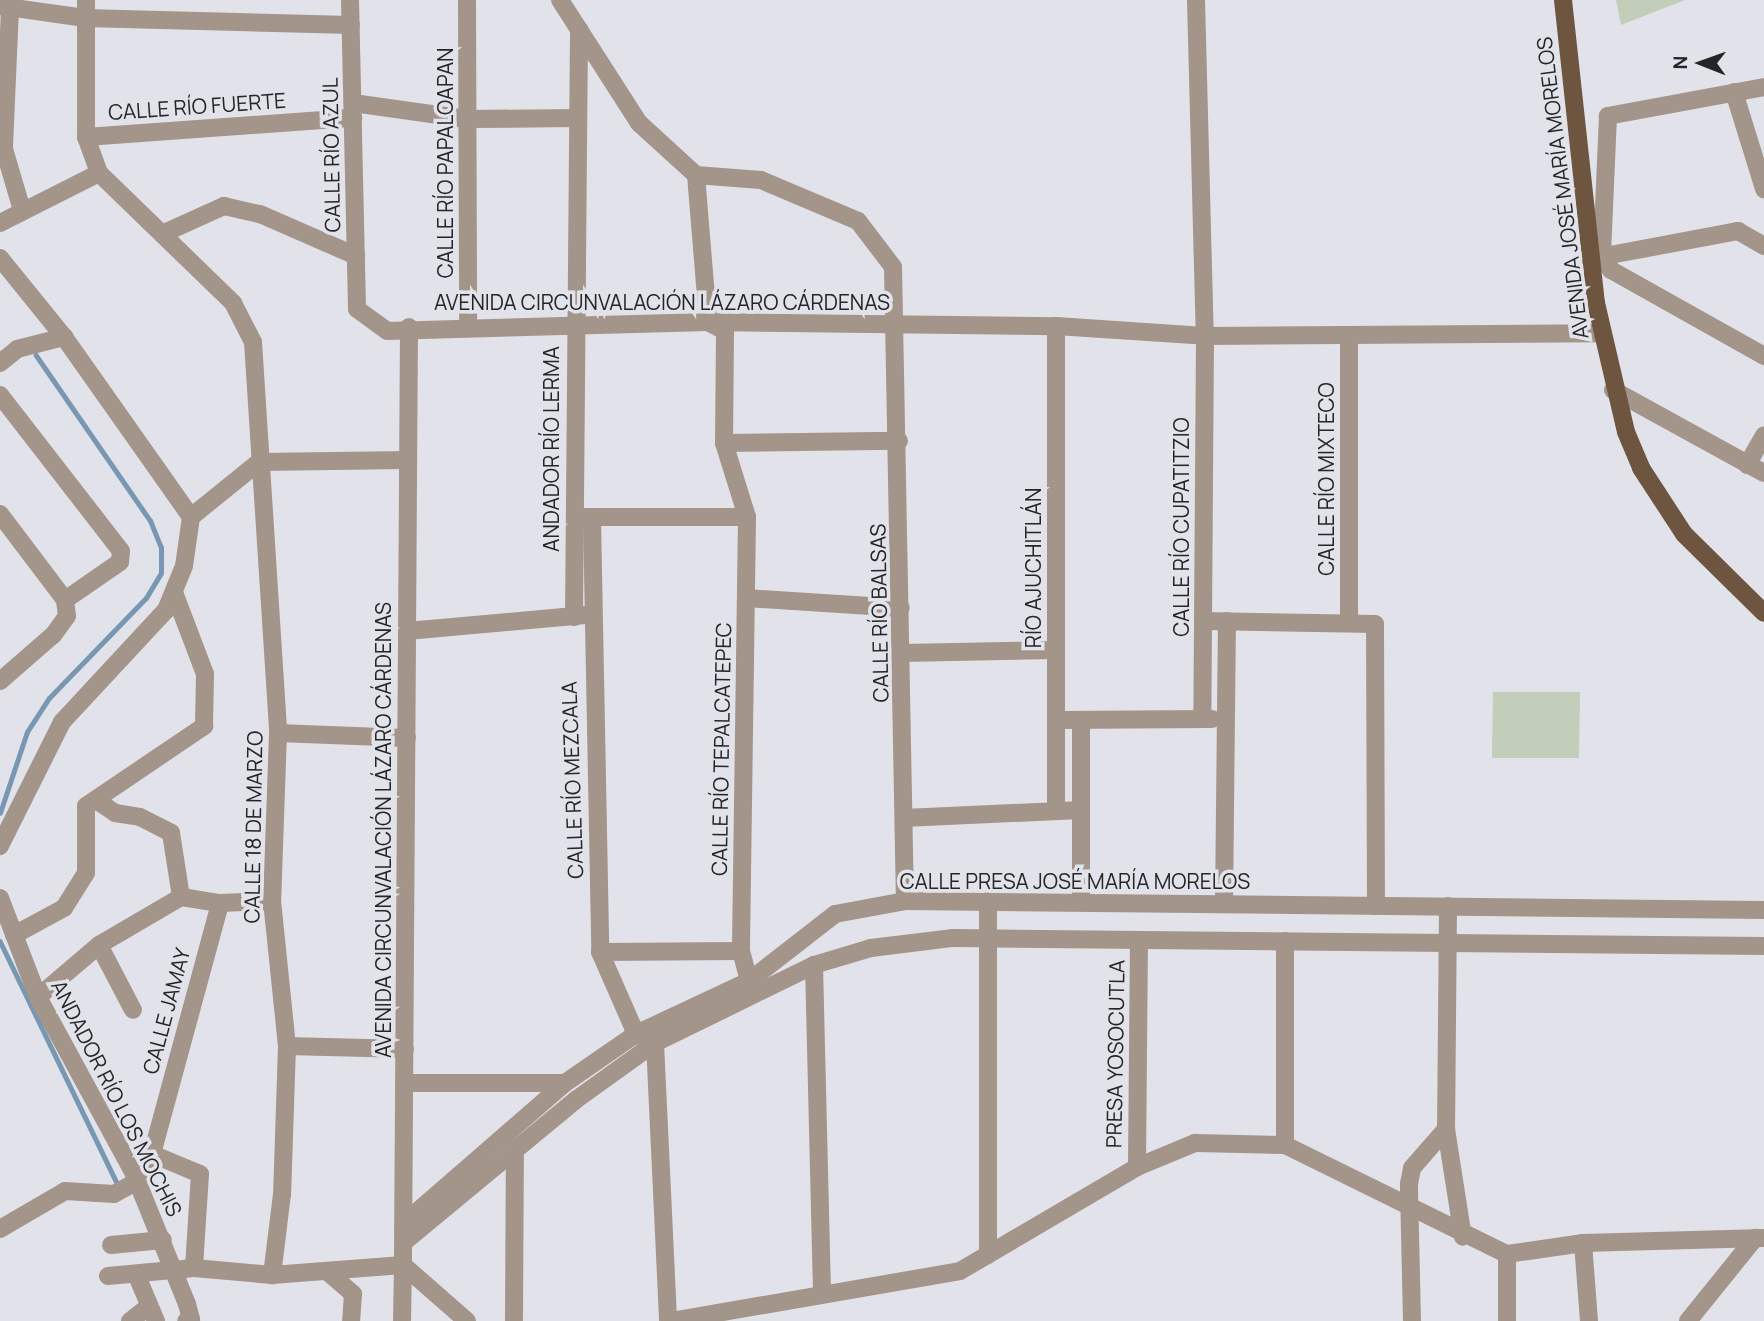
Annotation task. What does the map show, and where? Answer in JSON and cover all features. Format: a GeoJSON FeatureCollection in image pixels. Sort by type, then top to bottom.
{"type":"FeatureCollection","features":[{"type":"Feature","properties":{"kind":"main road","name":"AVENIDA JOSÉ MARÍA MORELOS"},"geometry":{"type":"LineString","coordinates":[[1563,0],[1596,257],[1601,333],[1613,390],[1626,432],[1661,504],[1712,567],[1764,612]]}},
{"type":"Feature","properties":{"kind":"street","name":"CALLE RÍO AZUL"},"geometry":{"type":"LineString","coordinates":[[351,0],[357,309],[387,331],[409,327]]}},
{"type":"Feature","properties":{"kind":"street","name":"CALLE RÍO PAPALOAPAN"},"geometry":{"type":"LineString","coordinates":[[467,0],[468,325]]}},
{"type":"Feature","properties":{"kind":"street"},"geometry":{"type":"LineString","coordinates":[[560,0],[639,123],[696,175],[708,322]]}},
{"type":"Feature","properties":{"kind":"street","name":"CALLE RÍO CUPATITZIO"},"geometry":{"type":"LineString","coordinates":[[1196,0],[1205,336],[1202,718]]}},
{"type":"Feature","properties":{"kind":"street"},"geometry":{"type":"LineString","coordinates":[[22,210],[4,149],[5,8],[86,9],[351,25]]}},
{"type":"Feature","properties":{"kind":"street"},"geometry":{"type":"LineString","coordinates":[[0,223],[99,173],[86,136],[86,9]]}},
{"type":"Feature","properties":{"kind":"street","name":"ANDADOR RÍO LERMA"},"geometry":{"type":"LineString","coordinates":[[579,29],[574,324],[583,517],[582,616]]}},
{"type":"Feature","properties":{"kind":"street"},"geometry":{"type":"LineString","coordinates":[[1596,257],[1608,116],[1764,87]]}},
{"type":"Feature","properties":{"kind":"street"},"geometry":{"type":"LineString","coordinates":[[1734,92],[1764,189]]}},
{"type":"Feature","properties":{"kind":"street","name":"CALLE RÍO FUERTE"},"geometry":{"type":"LineString","coordinates":[[86,136],[353,111],[467,119],[577,118]]}},
{"type":"Feature","properties":{"kind":"street","name":"CALLE 18 DE MARZO"},"geometry":{"type":"LineString","coordinates":[[99,173],[233,303],[248,327],[278,733],[272,901],[287,1046],[282,1194],[272,1275]]}},
{"type":"Feature","properties":{"kind":"street","name":"CALLE RÍO BALSAS"},"geometry":{"type":"LineString","coordinates":[[696,175],[761,180],[858,221],[893,267],[898,324],[905,901]]}},
{"type":"Feature","properties":{"kind":"street"},"geometry":{"type":"LineString","coordinates":[[162,234],[224,206],[260,214],[356,256]]}},
{"type":"Feature","properties":{"kind":"street"},"geometry":{"type":"LineString","coordinates":[[1596,257],[1738,231],[1764,246]]}},
{"type":"Feature","properties":{"kind":"street"},"geometry":{"type":"LineString","coordinates":[[1596,257],[1611,270],[1764,356]]}},
{"type":"Feature","properties":{"kind":"street"},"geometry":{"type":"LineString","coordinates":[[0,258],[62,337],[191,517]]}},
{"type":"Feature","properties":{"kind":"street","name":"AVENIDA CIRCUNVALACIÓN LÁZARO CÁRDENAS"},"geometry":{"type":"LineString","coordinates":[[402,1321],[409,327],[708,322],[1056,326],[1205,336],[1601,333]]}},
{"type":"Feature","properties":{"kind":"street","name":"CALLE RÍO TEPALCATEPEC"},"geometry":{"type":"LineString","coordinates":[[708,322],[725,331],[724,443],[747,517],[741,951],[749,981]]}},
{"type":"Feature","properties":{"kind":"street","name":"RÍO AJUCHITLÁN"},"geometry":{"type":"LineString","coordinates":[[1055,811],[1056,326]]}},
{"type":"Feature","properties":{"kind":"street","name":"CALLE RÍO MIXTECO"},"geometry":{"type":"LineString","coordinates":[[1349,335],[1349,623]]}},
{"type":"Feature","properties":{"kind":"street"},"geometry":{"type":"LineString","coordinates":[[0,363],[17,349],[62,337]]}},
{"type":"Feature","properties":{"kind":"street"},"geometry":{"type":"LineString","coordinates":[[1613,390],[1764,473]]}},
{"type":"Feature","properties":{"kind":"street"},"geometry":{"type":"LineString","coordinates":[[0,395],[121,551],[120,562],[65,600]]}},
{"type":"Feature","properties":{"kind":"street"},"geometry":{"type":"LineString","coordinates":[[1747,465],[1764,435]]}},
{"type":"Feature","properties":{"kind":"street"},"geometry":{"type":"LineString","coordinates":[[724,443],[899,440]]}},
{"type":"Feature","properties":{"kind":"street"},"geometry":{"type":"LineString","coordinates":[[0,846],[62,722],[175,595],[191,517],[259,462],[408,460]]}},
{"type":"Feature","properties":{"kind":"street"},"geometry":{"type":"LineString","coordinates":[[0,514],[65,600],[67,616],[53,635],[0,681]]}},
{"type":"Feature","properties":{"kind":"street"},"geometry":{"type":"LineString","coordinates":[[583,517],[747,517]]}},
{"type":"Feature","properties":{"kind":"street"},"geometry":{"type":"LineString","coordinates":[[6,925],[64,908],[86,873],[86,806],[204,726],[205,674],[175,595]]}},
{"type":"Feature","properties":{"kind":"street"},"geometry":{"type":"LineString","coordinates":[[746,597],[901,608]]}},
{"type":"Feature","properties":{"kind":"street"},"geometry":{"type":"LineString","coordinates":[[407,631],[582,616]]}},
{"type":"Feature","properties":{"kind":"street","name":"CALLE RÍO MEZCALA"},"geometry":{"type":"LineString","coordinates":[[582,616],[600,952],[636,1034]]}},
{"type":"Feature","properties":{"kind":"street"},"geometry":{"type":"LineString","coordinates":[[1203,621],[1375,624],[1376,906]]}},
{"type":"Feature","properties":{"kind":"street"},"geometry":{"type":"LineString","coordinates":[[1224,904],[1227,621]]}},
{"type":"Feature","properties":{"kind":"street"},"geometry":{"type":"LineString","coordinates":[[902,653],[1056,650]]}},
{"type":"Feature","properties":{"kind":"street"},"geometry":{"type":"LineString","coordinates":[[1056,720],[1226,719]]}},
{"type":"Feature","properties":{"kind":"street"},"geometry":{"type":"LineString","coordinates":[[1081,720],[1081,902]]}},
{"type":"Feature","properties":{"kind":"street"},"geometry":{"type":"LineString","coordinates":[[278,733],[407,738]]}},
{"type":"Feature","properties":{"kind":"street"},"geometry":{"type":"LineString","coordinates":[[96,800],[115,813],[140,817],[171,833],[181,897]]}},
{"type":"Feature","properties":{"kind":"street"},"geometry":{"type":"LineString","coordinates":[[904,818],[1081,810]]}},
{"type":"Feature","properties":{"kind":"street"},"geometry":{"type":"LineString","coordinates":[[38,997],[99,946],[181,897],[220,904],[272,901]]}},
{"type":"Feature","properties":{"kind":"street","name":"ANDADOR RÍO LOS MOCHIS"},"geometry":{"type":"LineString","coordinates":[[0,898],[6,925],[38,997],[135,1175],[163,1240],[189,1320]]}},
{"type":"Feature","properties":{"kind":"street","name":"CALLE PRESA JOSÉ MARÍA MORELOS"},"geometry":{"type":"LineString","coordinates":[[404,1223],[565,1083],[636,1034],[749,981],[835,914],[905,901],[1764,910]]}},
{"type":"Feature","properties":{"kind":"street"},"geometry":{"type":"LineString","coordinates":[[988,901],[988,1255]]}},
{"type":"Feature","properties":{"kind":"street","name":"CALLE JAMAY"},"geometry":{"type":"LineString","coordinates":[[0,1229],[65,1191],[114,1194],[132,1184],[135,1175],[152,1154],[220,904]]}},
{"type":"Feature","properties":{"kind":"street"},"geometry":{"type":"LineString","coordinates":[[1448,906],[1446,1129],[1463,1237]]}},
{"type":"Feature","properties":{"kind":"street"},"geometry":{"type":"LineString","coordinates":[[404,1242],[515,1149],[655,1043],[814,965],[871,948],[988,939],[1764,946]]}},
{"type":"Feature","properties":{"kind":"street","name":"PRESA YOSOCUTLA"},"geometry":{"type":"LineString","coordinates":[[1137,1167],[1139,940]]}},
{"type":"Feature","properties":{"kind":"street"},"geometry":{"type":"LineString","coordinates":[[1285,942],[1285,1145]]}},
{"type":"Feature","properties":{"kind":"street"},"geometry":{"type":"LineString","coordinates":[[99,946],[133,1010]]}},
{"type":"Feature","properties":{"kind":"street"},"geometry":{"type":"LineString","coordinates":[[600,952],[741,951]]}},
{"type":"Feature","properties":{"kind":"street"},"geometry":{"type":"LineString","coordinates":[[814,965],[822,1293]]}},
{"type":"Feature","properties":{"kind":"street"},"geometry":{"type":"LineString","coordinates":[[636,1034],[655,1043]]}},
{"type":"Feature","properties":{"kind":"street"},"geometry":{"type":"LineString","coordinates":[[655,1043],[669,1321],[960,1271],[1137,1167],[1195,1143],[1285,1145],[1410,1205],[1463,1237],[1507,1254],[1583,1243],[1759,1238]]}},
{"type":"Feature","properties":{"kind":"street"},"geometry":{"type":"LineString","coordinates":[[287,1046],[405,1049]]}},
{"type":"Feature","properties":{"kind":"street"},"geometry":{"type":"LineString","coordinates":[[405,1083],[565,1083]]}},
{"type":"Feature","properties":{"kind":"street"},"geometry":{"type":"LineString","coordinates":[[1412,1321],[1412,1168],[1446,1129]]}},
{"type":"Feature","properties":{"kind":"street"},"geometry":{"type":"LineString","coordinates":[[514,1321],[515,1149]]}},
{"type":"Feature","properties":{"kind":"street"},"geometry":{"type":"LineString","coordinates":[[152,1154],[200,1174],[194,1268]]}},
{"type":"Feature","properties":{"kind":"street"},"geometry":{"type":"LineString","coordinates":[[1688,1321],[1759,1238]]}},
{"type":"Feature","properties":{"kind":"street"},"geometry":{"type":"LineString","coordinates":[[111,1245],[163,1240]]}},
{"type":"Feature","properties":{"kind":"street"},"geometry":{"type":"LineString","coordinates":[[1583,1243],[1589,1321]]}},
{"type":"Feature","properties":{"kind":"street"},"geometry":{"type":"LineString","coordinates":[[1507,1254],[1507,1321]]}},
{"type":"Feature","properties":{"kind":"street"},"geometry":{"type":"LineString","coordinates":[[108,1276],[137,1276],[194,1268],[272,1275],[329,1273],[403,1265],[467,1321]]}},
{"type":"Feature","properties":{"kind":"street"},"geometry":{"type":"LineString","coordinates":[[329,1273],[353,1294],[351,1321]]}},
{"type":"Feature","properties":{"kind":"street"},"geometry":{"type":"LineString","coordinates":[[130,1321],[153,1314],[137,1276]]}},
{"type":"Feature","properties":{"kind":"green space"},"geometry":{"type":"Polygon","coordinates":[[[1616,0],[1685,0],[1621,25],[1616,0]]]}},
{"type":"Feature","properties":{"kind":"green space"},"geometry":{"type":"Polygon","coordinates":[[[1493,692],[1580,692],[1579,758],[1492,758],[1493,692]]]}},
{"type":"Feature","properties":{"kind":"waterway"},"geometry":{"type":"LineString","coordinates":[[0,813],[27,732],[49,698],[146,598],[161,573],[161,548],[150,521],[36,356]]}},
{"type":"Feature","properties":{"kind":"waterway"},"geometry":{"type":"LineString","coordinates":[[0,941],[116,1181]]}}]}
